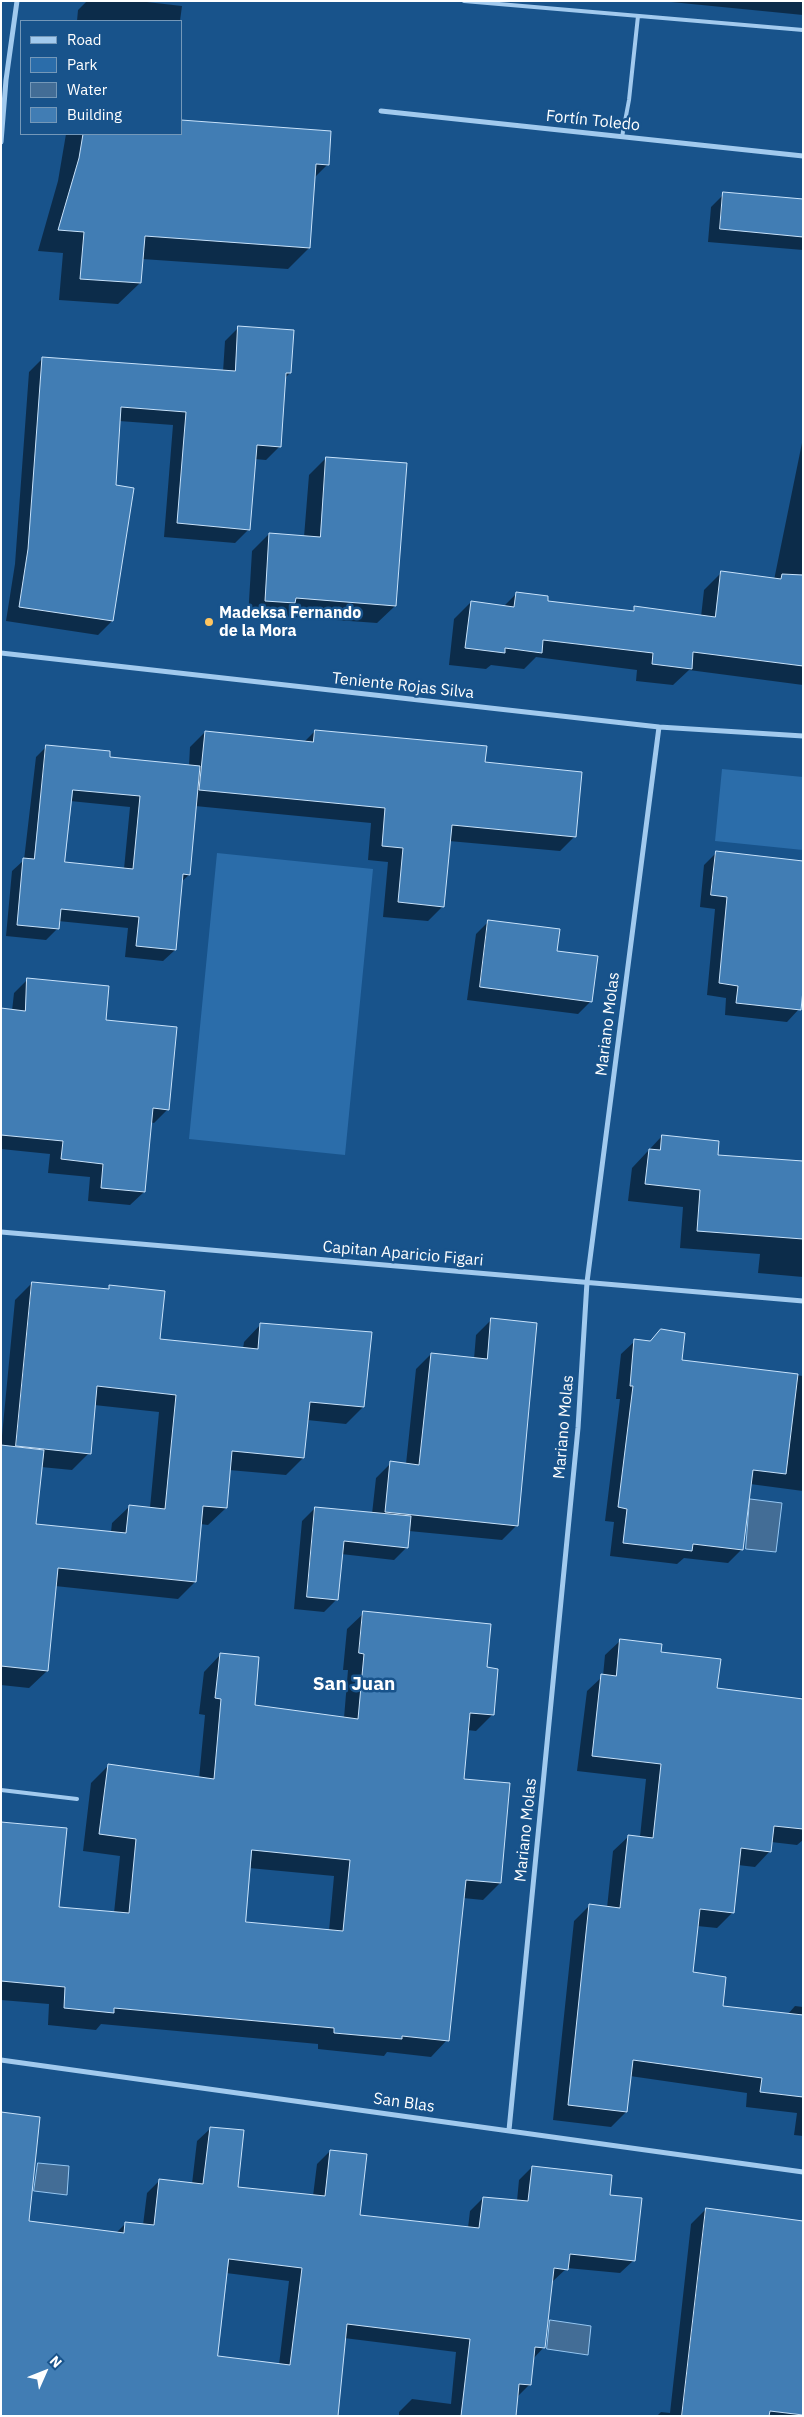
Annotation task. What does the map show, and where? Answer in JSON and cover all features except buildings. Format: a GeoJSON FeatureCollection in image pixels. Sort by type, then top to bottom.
{"type":"FeatureCollection","features":[{"type":"Feature","properties":{"kind":"street"},"geometry":{"type":"LineString","coordinates":[[1,142],[4,80],[16,1]]}},
{"type":"Feature","properties":{"kind":"street","name":"Fortín Toledo"},"geometry":{"type":"LineString","coordinates":[[381,112],[803,156]]}},
{"type":"Feature","properties":{"kind":"street","name":"Teniente Rojas Silva"},"geometry":{"type":"LineString","coordinates":[[1,653],[659,727],[803,736]]}},
{"type":"Feature","properties":{"kind":"street","name":"Mariano Molas"},"geometry":{"type":"LineString","coordinates":[[509,2130],[578,1428],[587,1282],[659,727]]}},
{"type":"Feature","properties":{"kind":"street","name":"Capitan Aparicio Figari"},"geometry":{"type":"LineString","coordinates":[[1,1232],[803,1301]]}},
{"type":"Feature","properties":{"kind":"street","name":"San Blas"},"geometry":{"type":"LineString","coordinates":[[1,2060],[803,2172]]}},
{"type":"Feature","properties":{"kind":"lane"},"geometry":{"type":"LineString","coordinates":[[464,1],[803,30]]}},
{"type":"Feature","properties":{"kind":"lane"},"geometry":{"type":"LineString","coordinates":[[622,137],[629,100],[638,16]]}},
{"type":"Feature","properties":{"kind":"lane"},"geometry":{"type":"LineString","coordinates":[[1,1790],[77,1799]]}},
{"type":"Feature","properties":{"kind":"green space"},"geometry":{"type":"Polygon","coordinates":[[[722,769],[803,777],[803,850],[715,841],[722,769]]]}},
{"type":"Feature","properties":{"kind":"green space"},"geometry":{"type":"Polygon","coordinates":[[[217,853],[373,869],[345,1155],[189,1139],[217,853]]]}},
{"type":"Feature","properties":{"kind":"water"},"geometry":{"type":"Polygon","coordinates":[[[750,1499],[782,1503],[776,1552],[746,1549],[750,1499]]]}},
{"type":"Feature","properties":{"kind":"water"},"geometry":{"type":"Polygon","coordinates":[[[38,2163],[69,2166],[67,2195],[34,2191],[38,2163]]]}},
{"type":"Feature","properties":{"kind":"water"},"geometry":{"type":"Polygon","coordinates":[[[550,2320],[591,2326],[588,2355],[547,2349],[550,2320]]]}},
{"type":"Feature","properties":{"kind":"place","name":"Madeksa Fernando de la Mora"},"geometry":{"type":"Point","coordinates":[209,622]}},
{"type":"Feature","properties":{"kind":"district","name":"San Juan"},"geometry":{"type":"Point","coordinates":[354,1685]}}]}
